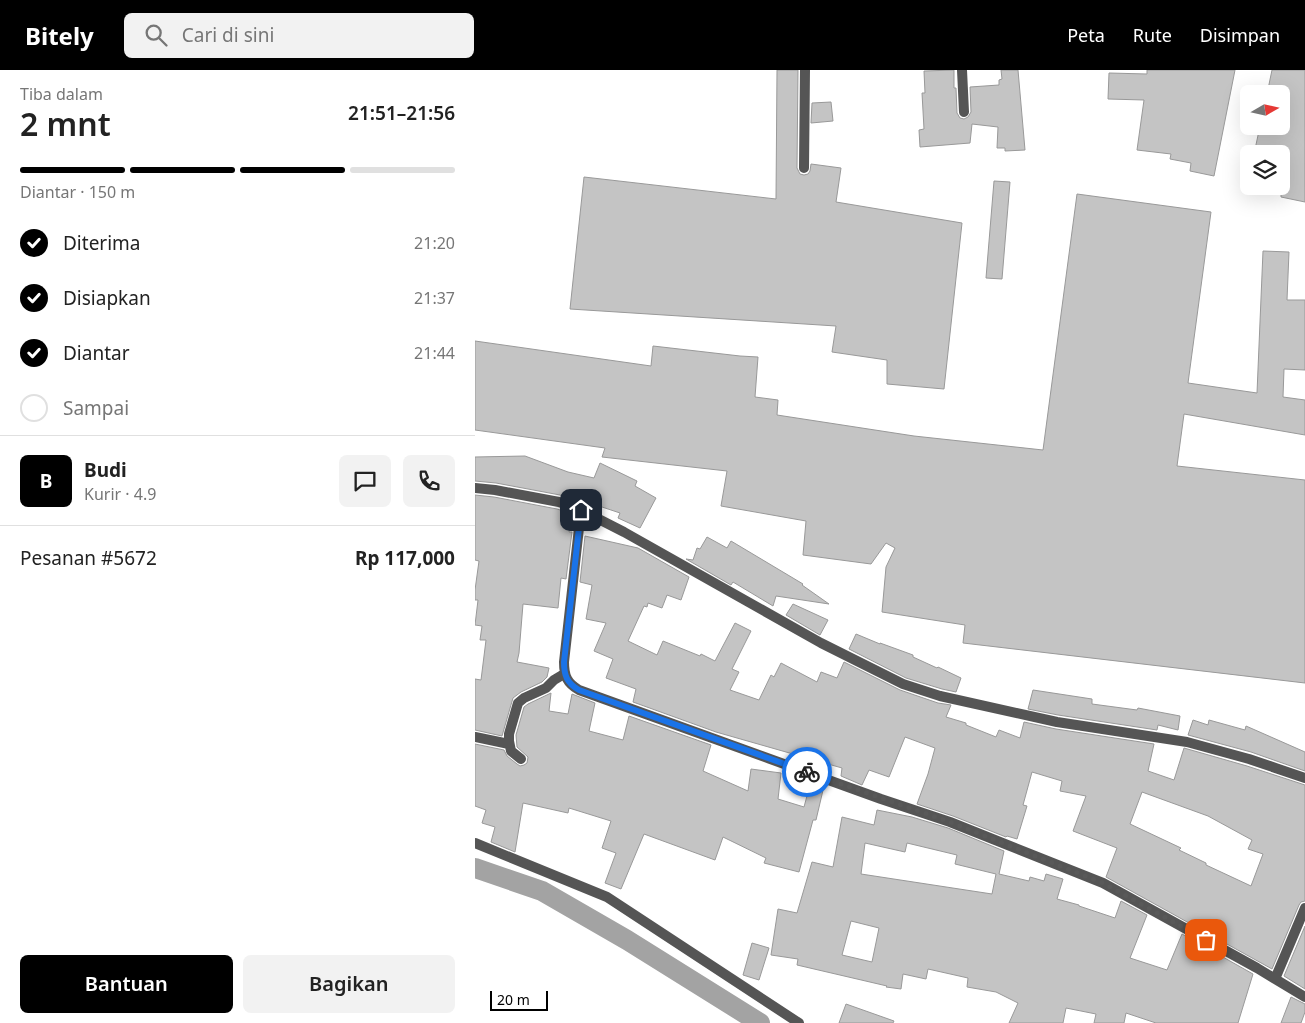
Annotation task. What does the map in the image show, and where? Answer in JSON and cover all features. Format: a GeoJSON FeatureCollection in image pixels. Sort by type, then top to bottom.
{"type":"FeatureCollection","features":[{"type":"Feature","properties":{"kind":"street"},"geometry":{"type":"LineString","coordinates":[[804,168],[805,70]]}},
{"type":"Feature","properties":{"kind":"street"},"geometry":{"type":"LineString","coordinates":[[962,70],[964,112]]}},
{"type":"Feature","properties":{"kind":"street"},"geometry":{"type":"LineString","coordinates":[[475,488],[559,502],[581,510],[624,532],[821,643],[903,684],[940,696],[1057,722],[1187,742],[1249,759],[1305,778]]}},
{"type":"Feature","properties":{"kind":"street"},"geometry":{"type":"LineString","coordinates":[[581,510],[564,662],[565,674],[570,685],[579,690],[950,822],[1103,883],[1305,997]]}},
{"type":"Feature","properties":{"kind":"street"},"geometry":{"type":"LineString","coordinates":[[521,759],[511,751],[509,744],[509,734],[518,703],[524,698],[546,688],[554,680],[565,674]]}},
{"type":"Feature","properties":{"kind":"street"},"geometry":{"type":"LineString","coordinates":[[475,737],[509,744]]}},
{"type":"Feature","properties":{"kind":"street"},"geometry":{"type":"LineString","coordinates":[[475,843],[607,897],[799,1023]]}},
{"type":"Feature","properties":{"kind":"street"},"geometry":{"type":"LineString","coordinates":[[1275,979],[1305,908]]}},
{"type":"Feature","properties":{"kind":"building"},"geometry":{"type":"Polygon","coordinates":[[[777,70],[798,70],[797,168],[800,174],[808,174],[811,164],[841,168],[836,202],[962,223],[944,389],[887,384],[887,360],[832,352],[836,326],[570,309],[584,177],[776,199],[777,70]]]}},
{"type":"Feature","properties":{"kind":"building"},"geometry":{"type":"Polygon","coordinates":[[[954,70],[957,113],[960,118],[964,119],[971,112],[970,87],[999,85],[999,80],[1002,79],[1001,70],[1018,70],[1025,150],[1005,151],[1005,148],[997,148],[998,127],[972,124],[970,143],[920,147],[919,130],[924,129],[922,93],[925,93],[924,71],[954,70]]]}},
{"type":"Feature","properties":{"kind":"building"},"geometry":{"type":"Polygon","coordinates":[[[1147,70],[1235,70],[1214,176],[1190,171],[1191,163],[1170,159],[1171,154],[1137,150],[1144,100],[1108,99],[1109,73],[1147,74],[1147,70]]]}},
{"type":"Feature","properties":{"kind":"building"},"geometry":{"type":"Polygon","coordinates":[[[1272,70],[1305,70],[1305,202],[1281,197],[1281,195],[1290,195],[1290,145],[1256,145],[1258,135],[1290,135],[1290,85],[1269,85],[1272,70]]]}},
{"type":"Feature","properties":{"kind":"building"},"geometry":{"type":"Polygon","coordinates":[[[831,102],[833,121],[811,123],[812,103],[831,102]]]}},
{"type":"Feature","properties":{"kind":"building"},"geometry":{"type":"Polygon","coordinates":[[[994,181],[1010,182],[1002,279],[986,278],[994,181]]]}},
{"type":"Feature","properties":{"kind":"building"},"geometry":{"type":"Polygon","coordinates":[[[1077,194],[1211,212],[1188,383],[1257,393],[1263,251],[1289,252],[1287,300],[1305,300],[1305,370],[1284,369],[1283,397],[1305,400],[1305,435],[1184,414],[1177,466],[1305,480],[1305,683],[963,643],[965,625],[882,612],[886,567],[895,548],[886,543],[871,564],[803,555],[806,521],[721,506],[727,471],[602,457],[605,448],[475,430],[475,341],[651,366],[653,346],[758,357],[755,397],[778,400],[777,415],[914,436],[1043,450],[1077,194]]]}},
{"type":"Feature","properties":{"kind":"building"},"geometry":{"type":"Polygon","coordinates":[[[525,456],[568,472],[594,478],[600,463],[637,481],[635,486],[656,498],[640,528],[618,518],[620,513],[584,501],[583,503],[560,495],[475,481],[475,457],[525,456]]]}},
{"type":"Feature","properties":{"kind":"building"},"geometry":{"type":"Polygon","coordinates":[[[475,495],[557,509],[573,514],[569,532],[572,532],[566,579],[561,578],[558,608],[523,604],[517,662],[549,668],[547,677],[542,682],[513,698],[502,736],[475,730],[475,679],[481,680],[486,640],[480,640],[482,626],[475,625],[478,600],[475,600],[475,590],[479,561],[475,560],[475,495]]]}},
{"type":"Feature","properties":{"kind":"building"},"geometry":{"type":"Polygon","coordinates":[[[585,536],[638,548],[689,577],[681,600],[667,595],[662,608],[648,603],[647,607],[644,606],[628,641],[657,655],[663,641],[700,656],[701,654],[715,661],[735,623],[751,631],[732,669],[739,672],[730,690],[759,700],[771,675],[774,677],[781,663],[817,682],[821,672],[837,678],[844,662],[900,690],[938,703],[951,705],[946,717],[966,723],[966,725],[996,737],[999,730],[1020,738],[1024,722],[1056,729],[1154,744],[1148,771],[1174,780],[1184,748],[1305,785],[1305,901],[1299,905],[1272,969],[1106,877],[1117,848],[1073,831],[1086,796],[1060,791],[1062,781],[1032,772],[1023,805],[1027,806],[1017,839],[1006,837],[917,804],[935,748],[905,737],[889,777],[869,770],[862,785],[841,776],[842,768],[716,732],[633,702],[636,689],[606,678],[613,659],[594,651],[606,623],[586,619],[592,585],[580,582],[585,536]],[[1142,792],[1130,824],[1181,848],[1179,850],[1206,863],[1206,865],[1251,886],[1263,854],[1248,849],[1252,840],[1208,816],[1142,792]]]}},
{"type":"Feature","properties":{"kind":"building"},"geometry":{"type":"Polygon","coordinates":[[[707,537],[727,548],[731,541],[803,584],[829,604],[776,596],[773,606],[733,582],[731,585],[686,559],[693,560],[697,548],[700,549],[707,537]]]}},
{"type":"Feature","properties":{"kind":"building"},"geometry":{"type":"Polygon","coordinates":[[[793,604],[828,620],[820,635],[786,615],[793,604]]]}},
{"type":"Feature","properties":{"kind":"building"},"geometry":{"type":"Polygon","coordinates":[[[856,634],[913,655],[913,657],[961,678],[956,692],[906,678],[849,649],[856,634]]]}},
{"type":"Feature","properties":{"kind":"building"},"geometry":{"type":"Polygon","coordinates":[[[1033,690],[1092,699],[1092,704],[1137,710],[1138,708],[1180,716],[1178,730],[1158,725],[1157,730],[1028,709],[1033,690]]]}},
{"type":"Feature","properties":{"kind":"building"},"geometry":{"type":"Polygon","coordinates":[[[551,693],[549,711],[568,714],[572,694],[595,703],[589,731],[623,740],[629,716],[711,745],[703,771],[748,791],[751,769],[781,773],[778,799],[804,807],[811,781],[824,786],[816,820],[813,820],[799,872],[764,863],[766,858],[723,837],[715,860],[644,834],[621,889],[605,883],[616,853],[602,848],[611,821],[569,808],[568,813],[523,803],[515,852],[491,842],[495,827],[482,823],[486,810],[475,806],[475,744],[504,750],[507,756],[520,766],[527,763],[528,757],[517,747],[516,735],[524,707],[551,693]]]}},
{"type":"Feature","properties":{"kind":"building"},"geometry":{"type":"Polygon","coordinates":[[[1193,720],[1208,725],[1209,720],[1245,730],[1246,726],[1305,752],[1305,771],[1251,752],[1188,735],[1193,720]]]}},
{"type":"Feature","properties":{"kind":"building"},"geometry":{"type":"Polygon","coordinates":[[[877,810],[912,817],[948,828],[1004,851],[999,874],[1029,881],[1030,877],[1044,881],[1046,874],[1063,879],[1057,899],[1115,918],[1121,901],[1147,915],[1130,958],[1167,970],[1182,934],[1253,974],[1238,1023],[1156,1023],[1126,1013],[1124,1023],[1094,1023],[1096,1014],[1066,1008],[1063,1023],[1009,1023],[1018,1003],[996,992],[967,987],[968,978],[928,969],[926,979],[903,974],[901,989],[797,965],[798,959],[771,955],[778,909],[797,913],[812,862],[833,867],[842,817],[874,825],[877,810]],[[865,843],[861,874],[992,894],[996,874],[955,864],[957,855],[907,843],[905,852],[865,843]],[[851,921],[842,955],[872,962],[879,928],[851,921]]]}},
{"type":"Feature","properties":{"kind":"building"},"geometry":{"type":"Polygon","coordinates":[[[1305,926],[1305,989],[1284,976],[1305,926]]]}},
{"type":"Feature","properties":{"kind":"building"},"geometry":{"type":"Polygon","coordinates":[[[752,943],[769,948],[759,980],[743,975],[752,943]]]}},
{"type":"Feature","properties":{"kind":"building"},"geometry":{"type":"Polygon","coordinates":[[[1291,997],[1305,1004],[1305,1012],[1301,1023],[1281,1023],[1291,997]]]}},
{"type":"Feature","properties":{"kind":"building"},"geometry":{"type":"Polygon","coordinates":[[[846,1004],[894,1021],[893,1023],[839,1023],[846,1004]]]}},
{"type":"Feature","properties":{"kind":"waterway"},"geometry":{"type":"LineString","coordinates":[[475,868],[542,891],[627,940],[760,1023]]}},
{"type":"Feature","properties":{"kind":"way so far"},"geometry":{"type":"LineString","coordinates":[[807,772],[950,822],[1103,883],[1206,940]]}},
{"type":"Feature","properties":{"kind":"route"},"geometry":{"type":"LineString","coordinates":[[581,510],[564,662],[565,674],[570,685],[579,690],[807,772]]}}]}
